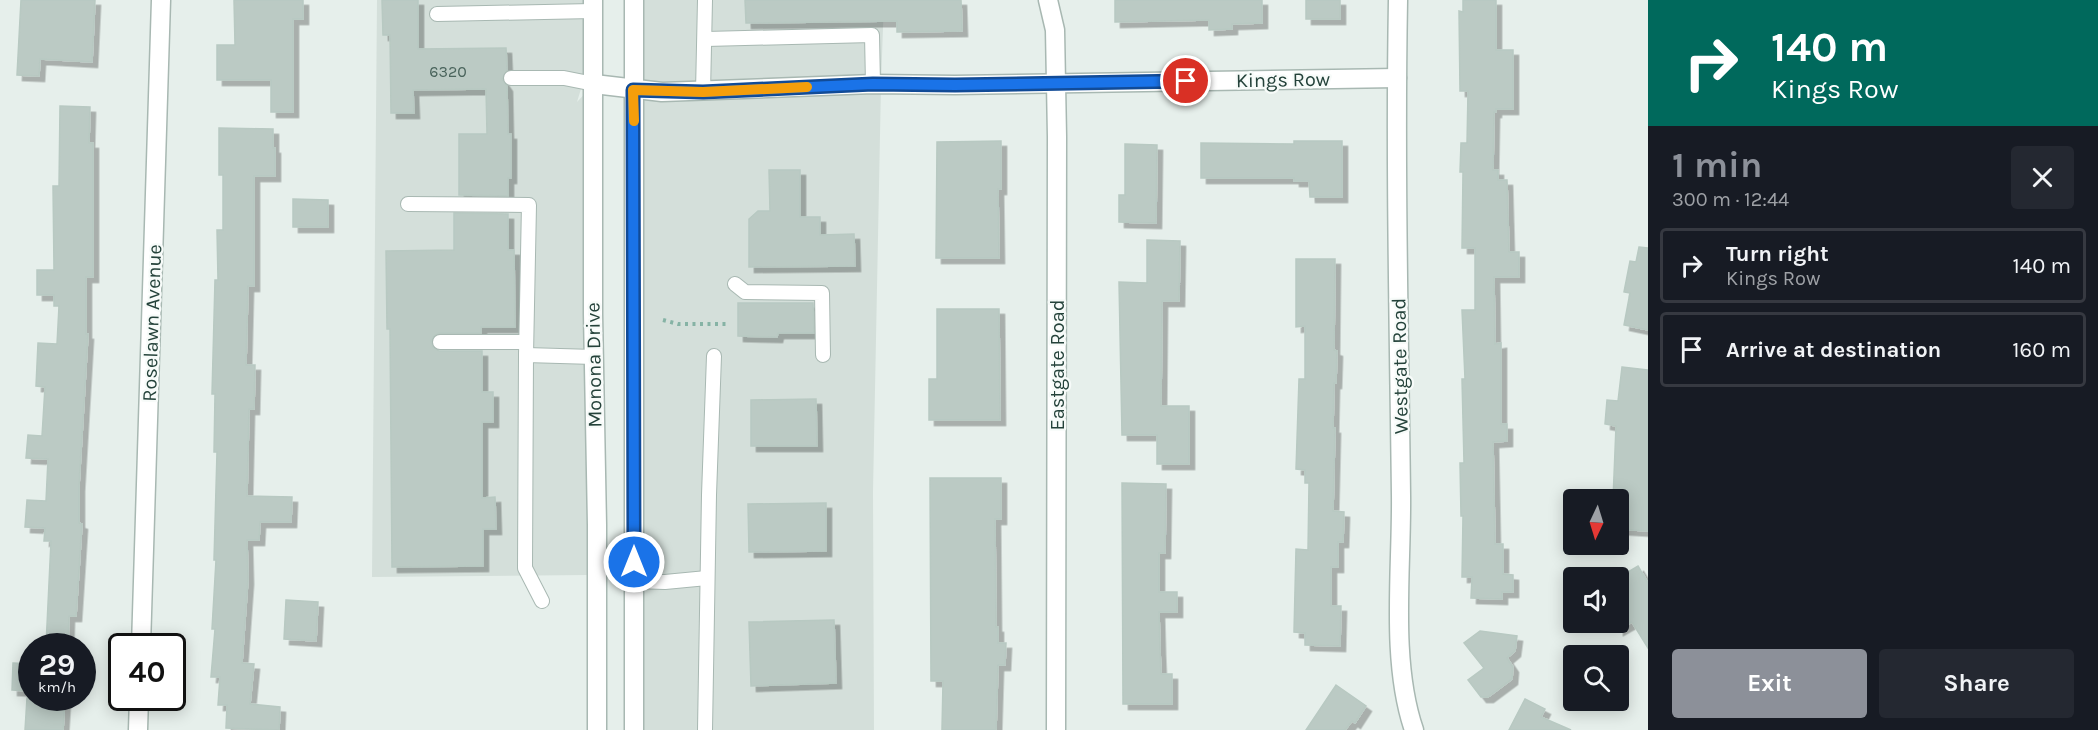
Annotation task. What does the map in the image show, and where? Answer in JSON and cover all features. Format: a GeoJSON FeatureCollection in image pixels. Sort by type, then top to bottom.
{"type":"FeatureCollection","features":[{"type":"Feature","properties":{"kind":"street","name":"Roselawn Avenue"},"geometry":{"type":"LineString","coordinates":[[141,633],[161,0]]}},
{"type":"Feature","properties":{"kind":"street","name":"Monona Drive"},"geometry":{"type":"LineString","coordinates":[[634,0],[634,730]]}},
{"type":"Feature","properties":{"kind":"street","name":"Eastgate Road"},"geometry":{"type":"LineString","coordinates":[[1048,0],[1055,30],[1056,730]]}},
{"type":"Feature","properties":{"kind":"street","name":"Westgate Road"},"geometry":{"type":"LineString","coordinates":[[1398,0],[1396,78],[1401,515],[1400,644],[1403,678],[1414,730]]}},
{"type":"Feature","properties":{"kind":"street","name":"Monona Drive"},"geometry":{"type":"LineString","coordinates":[[593,6],[597,730]]}},
{"type":"Feature","properties":{"kind":"street","name":"Kings Row"},"geometry":{"type":"LineString","coordinates":[[594,84],[633,90],[703,92],[873,84],[955,85],[1396,78]]}},
{"type":"Feature","properties":{"kind":"street"},"geometry":{"type":"LineString","coordinates":[[138,730],[139,711]]}},
{"type":"Feature","properties":{"kind":"lane"},"geometry":{"type":"LineString","coordinates":[[703,92],[706,39],[705,0]]}},
{"type":"Feature","properties":{"kind":"lane"},"geometry":{"type":"LineString","coordinates":[[436,15],[593,6]]}},
{"type":"Feature","properties":{"kind":"lane"},"geometry":{"type":"LineString","coordinates":[[706,39],[872,35],[873,84]]}},
{"type":"Feature","properties":{"kind":"lane"},"geometry":{"type":"LineString","coordinates":[[511,78],[564,78],[594,84]]}},
{"type":"Feature","properties":{"kind":"lane"},"geometry":{"type":"LineString","coordinates":[[408,204],[529,205],[525,568],[542,601]]}},
{"type":"Feature","properties":{"kind":"lane"},"geometry":{"type":"LineString","coordinates":[[735,284],[745,292],[822,293],[823,355]]}},
{"type":"Feature","properties":{"kind":"lane"},"geometry":{"type":"LineString","coordinates":[[440,342],[594,357]]}},
{"type":"Feature","properties":{"kind":"lane"},"geometry":{"type":"LineString","coordinates":[[705,730],[714,356]]}},
{"type":"Feature","properties":{"kind":"lane"},"geometry":{"type":"LineString","coordinates":[[634,581],[665,582],[707,578]]}},
{"type":"Feature","properties":{"kind":"path"},"geometry":{"type":"LineString","coordinates":[[663,320],[678,324],[730,324]]}},
{"type":"Feature","properties":{"kind":"shaded area"},"geometry":{"type":"Polygon","coordinates":[[[377,0],[593,0],[594,46],[577,102],[594,84],[597,525],[587,575],[372,577],[377,0]]]}},
{"type":"Feature","properties":{"kind":"shaded area"},"geometry":{"type":"Polygon","coordinates":[[[639,0],[884,0],[873,492],[874,730],[634,730],[639,0]]]}},
{"type":"Feature","properties":{"kind":"building"},"geometry":{"type":"Polygon","coordinates":[[[21,0],[95,0],[92,62],[40,59],[39,76],[17,75],[21,0]]]}},
{"type":"Feature","properties":{"kind":"building"},"geometry":{"type":"Polygon","coordinates":[[[234,0],[303,0],[303,19],[293,19],[293,112],[271,112],[271,80],[217,80],[217,45],[235,45],[234,0]]]}},
{"type":"Feature","properties":{"kind":"building"},"geometry":{"type":"Polygon","coordinates":[[[382,0],[418,0],[418,49],[506,48],[507,70],[502,79],[507,86],[508,134],[511,134],[511,178],[508,178],[508,196],[459,195],[459,134],[487,134],[486,89],[413,90],[414,113],[391,113],[390,35],[383,35],[382,0]]]}},
{"type":"Feature","properties":{"kind":"building"},"geometry":{"type":"Polygon","coordinates":[[[745,0],[961,0],[962,31],[897,32],[897,21],[746,23],[745,0]]]}},
{"type":"Feature","properties":{"kind":"building"},"geometry":{"type":"Polygon","coordinates":[[[1115,0],[1262,0],[1262,23],[1232,24],[1232,29],[1209,30],[1209,20],[1115,22],[1115,0]]]}},
{"type":"Feature","properties":{"kind":"building"},"geometry":{"type":"Polygon","coordinates":[[[1306,0],[1340,0],[1340,19],[1306,19],[1306,0]]]}},
{"type":"Feature","properties":{"kind":"building"},"geometry":{"type":"Polygon","coordinates":[[[1463,0],[1496,0],[1496,50],[1513,50],[1513,109],[1496,109],[1494,112],[1493,170],[1498,170],[1498,180],[1507,180],[1509,252],[1519,252],[1519,277],[1494,277],[1495,344],[1501,343],[1501,424],[1507,424],[1507,441],[1493,442],[1495,544],[1503,544],[1503,574],[1513,575],[1513,592],[1502,592],[1502,599],[1471,598],[1472,577],[1462,577],[1463,516],[1461,516],[1460,463],[1464,463],[1462,379],[1465,379],[1462,310],[1475,310],[1475,248],[1462,248],[1461,143],[1467,143],[1468,91],[1460,91],[1459,11],[1463,12],[1463,0]]]}},
{"type":"Feature","properties":{"kind":"building"},"geometry":{"type":"Polygon","coordinates":[[[60,106],[90,107],[89,143],[93,143],[93,277],[86,277],[86,334],[88,334],[79,486],[79,523],[82,524],[76,616],[69,616],[68,633],[47,633],[51,541],[44,541],[45,528],[25,527],[27,500],[46,501],[48,459],[26,458],[28,435],[42,436],[45,387],[36,386],[38,343],[57,344],[59,306],[54,306],[54,295],[37,295],[37,270],[54,270],[53,186],[59,186],[60,106]]]}},
{"type":"Feature","properties":{"kind":"building"},"geometry":{"type":"Polygon","coordinates":[[[219,128],[273,129],[273,148],[275,148],[275,176],[254,176],[254,286],[248,286],[246,365],[255,365],[254,409],[249,409],[247,496],[292,497],[291,522],[260,522],[259,540],[247,540],[248,579],[242,663],[254,664],[250,704],[280,707],[279,730],[226,728],[227,705],[218,705],[220,677],[211,677],[215,629],[212,629],[216,560],[214,560],[217,452],[214,452],[215,394],[212,394],[215,280],[218,280],[217,230],[223,230],[223,175],[219,175],[219,128]]]}},
{"type":"Feature","properties":{"kind":"building"},"geometry":{"type":"Polygon","coordinates":[[[1001,141],[1001,189],[998,189],[999,258],[936,258],[937,142],[1001,141]]]}},
{"type":"Feature","properties":{"kind":"building"},"geometry":{"type":"Polygon","coordinates":[[[1294,141],[1342,141],[1342,197],[1310,197],[1309,181],[1294,181],[1294,178],[1201,178],[1201,143],[1294,144],[1294,141]]]}},
{"type":"Feature","properties":{"kind":"building"},"geometry":{"type":"Polygon","coordinates":[[[1125,144],[1157,145],[1156,223],[1119,222],[1119,195],[1125,195],[1125,144]]]}},
{"type":"Feature","properties":{"kind":"building"},"geometry":{"type":"Polygon","coordinates":[[[769,170],[800,170],[800,217],[820,217],[820,235],[854,234],[855,266],[749,267],[749,219],[758,211],[770,211],[769,170]]]}},
{"type":"Feature","properties":{"kind":"building"},"geometry":{"type":"Polygon","coordinates":[[[293,199],[328,200],[328,227],[293,227],[293,199]]]}},
{"type":"Feature","properties":{"kind":"building"},"geometry":{"type":"Polygon","coordinates":[[[454,213],[508,214],[508,250],[514,250],[515,327],[481,327],[481,333],[439,333],[431,341],[433,347],[439,351],[482,351],[482,392],[493,392],[493,422],[482,422],[482,498],[495,497],[496,529],[483,529],[483,566],[392,567],[390,329],[387,329],[386,251],[454,250],[454,213]]]}},
{"type":"Feature","properties":{"kind":"building"},"geometry":{"type":"Polygon","coordinates":[[[1147,240],[1180,241],[1179,301],[1162,301],[1161,406],[1189,406],[1189,464],[1157,464],[1157,435],[1122,435],[1119,282],[1147,283],[1147,240]]]}},
{"type":"Feature","properties":{"kind":"building"},"geometry":{"type":"Polygon","coordinates":[[[1639,247],[1648,248],[1648,330],[1624,325],[1630,293],[1624,292],[1630,261],[1636,262],[1639,247]]]}},
{"type":"Feature","properties":{"kind":"building"},"geometry":{"type":"Polygon","coordinates":[[[1296,259],[1335,259],[1334,350],[1337,351],[1336,383],[1334,383],[1333,511],[1344,512],[1343,542],[1338,542],[1338,567],[1331,567],[1331,606],[1341,606],[1340,646],[1305,645],[1305,633],[1294,632],[1296,549],[1308,550],[1309,483],[1305,483],[1305,470],[1296,469],[1299,379],[1305,379],[1305,326],[1296,327],[1296,259]]]}},
{"type":"Feature","properties":{"kind":"building"},"geometry":{"type":"Polygon","coordinates":[[[738,303],[813,303],[814,333],[778,333],[777,337],[738,336],[738,303]]]}},
{"type":"Feature","properties":{"kind":"building"},"geometry":{"type":"Polygon","coordinates":[[[937,309],[999,309],[1000,420],[929,420],[929,379],[937,379],[937,309]]]}},
{"type":"Feature","properties":{"kind":"building"},"geometry":{"type":"Polygon","coordinates":[[[1622,367],[1648,370],[1648,531],[1629,530],[1629,489],[1613,489],[1616,426],[1605,424],[1607,400],[1618,401],[1622,367]]]}},
{"type":"Feature","properties":{"kind":"building"},"geometry":{"type":"Polygon","coordinates":[[[816,399],[817,446],[751,446],[751,400],[816,399]]]}},
{"type":"Feature","properties":{"kind":"building"},"geometry":{"type":"Polygon","coordinates":[[[930,478],[1001,478],[1001,519],[995,519],[996,627],[998,627],[998,643],[1006,643],[1005,665],[998,665],[996,730],[942,730],[943,681],[931,681],[930,478]]]}},
{"type":"Feature","properties":{"kind":"building"},"geometry":{"type":"Polygon","coordinates":[[[1122,483],[1166,484],[1165,553],[1159,553],[1159,592],[1177,592],[1177,612],[1159,612],[1160,650],[1161,674],[1172,674],[1172,704],[1123,704],[1122,483]]]}},
{"type":"Feature","properties":{"kind":"building"},"geometry":{"type":"Polygon","coordinates":[[[826,503],[826,551],[749,552],[748,504],[826,503]]]}},
{"type":"Feature","properties":{"kind":"building"},"geometry":{"type":"Polygon","coordinates":[[[1638,566],[1648,583],[1648,648],[1632,622],[1629,624],[1629,571],[1638,566]]]}},
{"type":"Feature","properties":{"kind":"building"},"geometry":{"type":"Polygon","coordinates":[[[286,600],[318,602],[316,641],[284,639],[286,600]]]}},
{"type":"Feature","properties":{"kind":"building"},"geometry":{"type":"Polygon","coordinates":[[[834,620],[836,683],[751,686],[749,622],[834,620]]]}},
{"type":"Feature","properties":{"kind":"building"},"geometry":{"type":"Polygon","coordinates":[[[1480,631],[1517,636],[1515,651],[1507,658],[1513,667],[1512,679],[1488,697],[1481,697],[1468,680],[1484,668],[1464,643],[1480,631]]]}},
{"type":"Feature","properties":{"kind":"building"},"geometry":{"type":"Polygon","coordinates":[[[13,663],[18,663],[18,690],[12,690],[13,663]]]}},
{"type":"Feature","properties":{"kind":"building"},"geometry":{"type":"Polygon","coordinates":[[[1336,685],[1366,706],[1355,723],[1352,721],[1345,730],[1306,730],[1336,685]]]}},
{"type":"Feature","properties":{"kind":"building"},"geometry":{"type":"Polygon","coordinates":[[[1525,699],[1545,709],[1541,717],[1571,730],[1509,730],[1525,699]]]}},
{"type":"Feature","properties":{"kind":"building"},"geometry":{"type":"Polygon","coordinates":[[[26,711],[64,711],[63,730],[25,730],[26,711]]]}},
{"type":"Feature","properties":{"kind":"slow traffic"},"geometry":{"type":"LineString","coordinates":[[634,121],[633,90],[703,92],[807,87]]}},
{"type":"Feature","properties":{"kind":"route"},"geometry":{"type":"LineString","coordinates":[[634,562],[633,90],[703,92],[873,84],[1186,81]]}}]}
